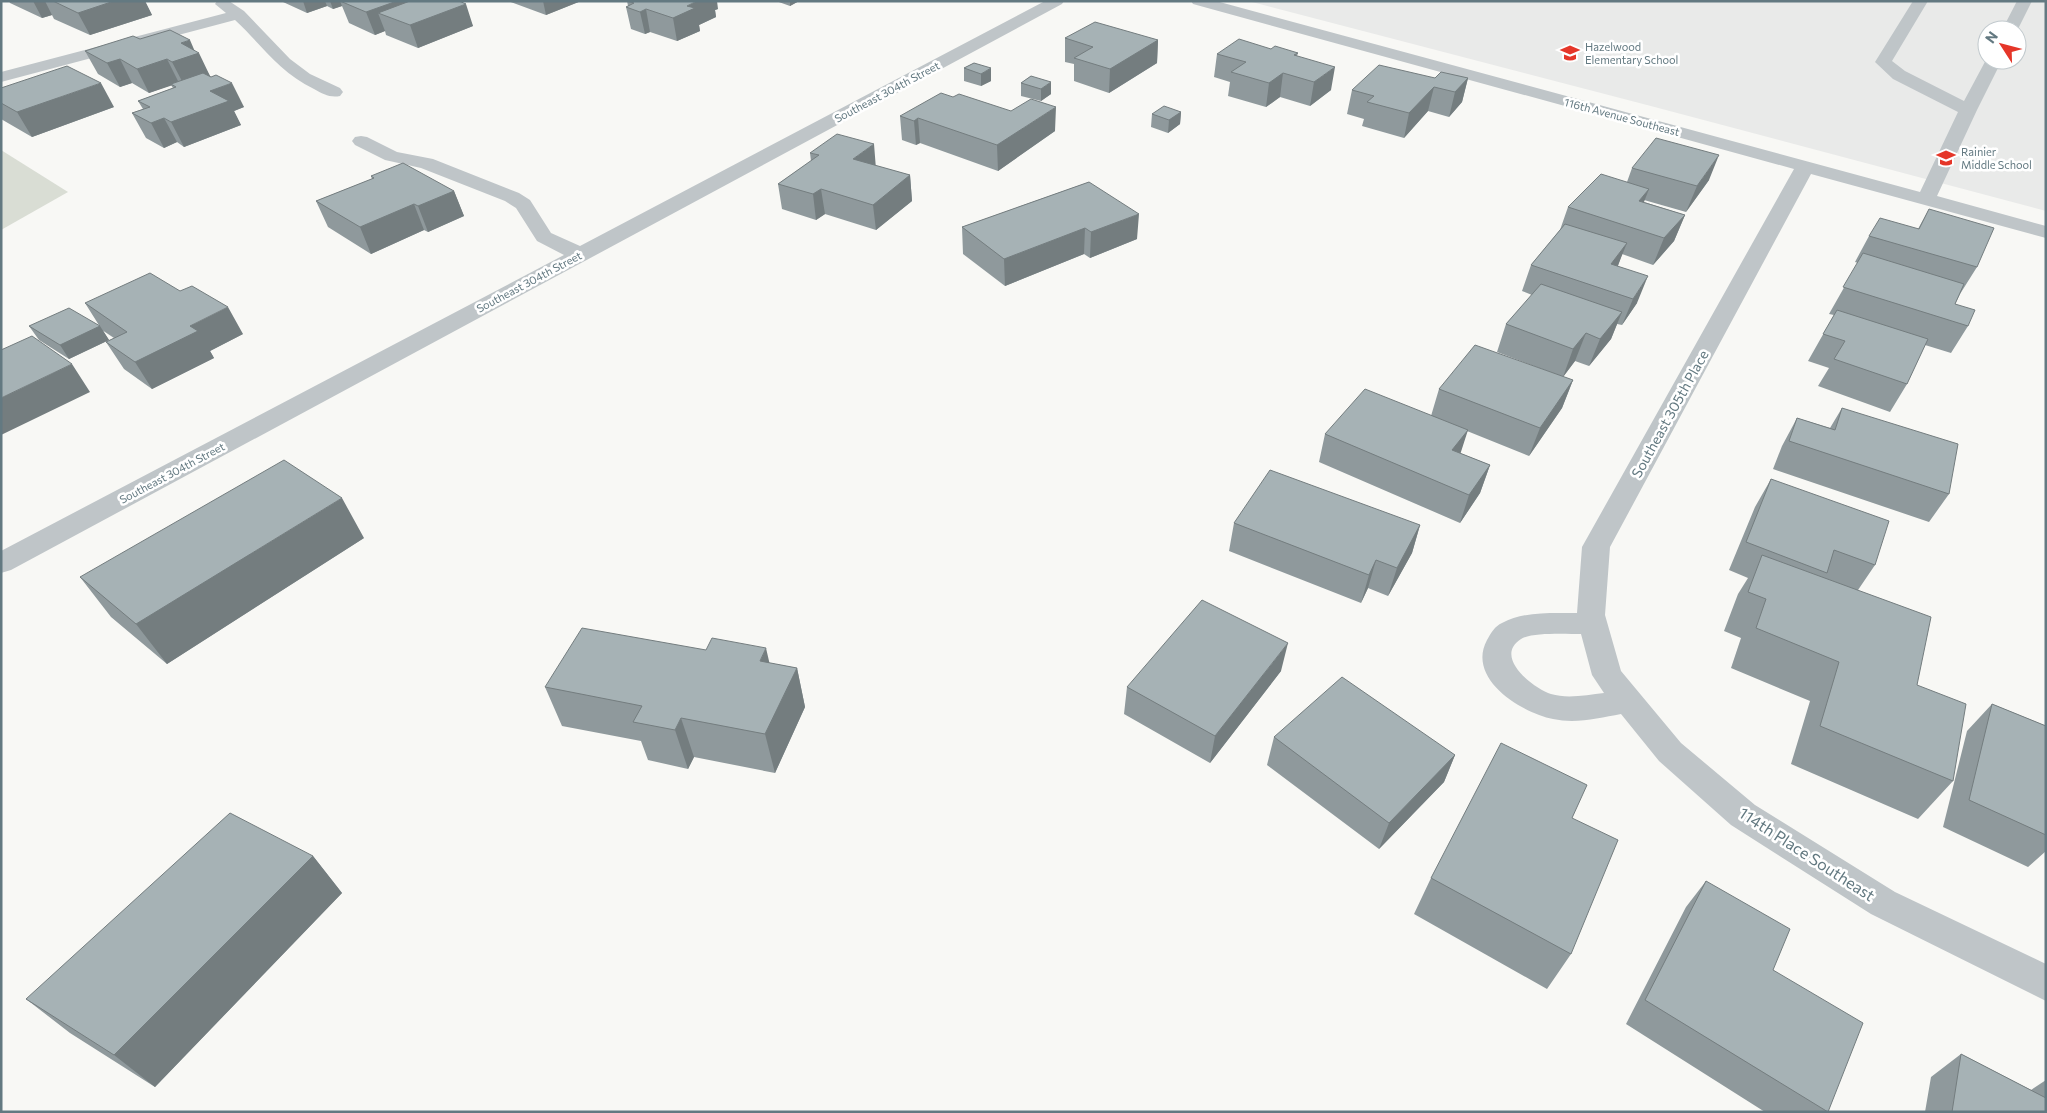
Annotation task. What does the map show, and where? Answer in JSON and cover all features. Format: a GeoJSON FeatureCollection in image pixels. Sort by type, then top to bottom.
{"type":"FeatureCollection","features":[{"type":"Feature","properties":{"kind":"street"},"geometry":{"type":"LineString","coordinates":[[217,1],[239,14],[287,66],[306,79],[334,92]]}},
{"type":"Feature","properties":{"kind":"street","name":"Southeast 304th Street"},"geometry":{"type":"LineString","coordinates":[[1,563],[1058,1]]}},
{"type":"Feature","properties":{"kind":"street","name":"116th Avenue Southeast"},"geometry":{"type":"LineString","coordinates":[[1198,1],[2046,232]]}},
{"type":"Feature","properties":{"kind":"street"},"geometry":{"type":"LineString","coordinates":[[1921,1],[1884,62],[1899,75],[1968,110]]}},
{"type":"Feature","properties":{"kind":"street"},"geometry":{"type":"LineString","coordinates":[[2015,20],[2025,1]]}},
{"type":"Feature","properties":{"kind":"street"},"geometry":{"type":"LineString","coordinates":[[1,77],[239,14]]}},
{"type":"Feature","properties":{"kind":"street"},"geometry":{"type":"LineString","coordinates":[[1926,200],[1989,70]]}},
{"type":"Feature","properties":{"kind":"street"},"geometry":{"type":"LineString","coordinates":[[361,141],[392,156],[426,163],[512,197],[523,204],[544,238],[581,255]]}},
{"type":"Feature","properties":{"kind":"street","name":"Southeast 305th Place"},"geometry":{"type":"LineString","coordinates":[[1607,675],[1591,615],[1596,547],[1805,167]]}},
{"type":"Feature","properties":{"kind":"street"},"geometry":{"type":"LineString","coordinates":[[1594,623],[1529,626],[1512,631],[1500,641],[1496,655],[1501,671],[1519,691],[1532,699],[1554,707],[1576,708],[1629,701]]}},
{"type":"Feature","properties":{"kind":"street","name":"114th Place Southeast"},"geometry":{"type":"LineString","coordinates":[[1607,675],[1670,752],[1743,815],[1883,903],[2046,983]]}},
{"type":"Feature","properties":{"kind":"shaded area","name":"Rainier Middle School"},"geometry":{"type":"Polygon","coordinates":[[[1248,1],[2046,1],[2046,211],[1647,105],[1248,1]]]}},
{"type":"Feature","properties":{"kind":"shaded area"},"geometry":{"type":"Polygon","coordinates":[[[1,150],[68,192],[1,230],[1,150]]]}},
{"type":"Feature","properties":{"kind":"building"},"geometry":{"type":"Polygon","coordinates":[[[53,1],[114,1],[78,13],[53,1]]]}},
{"type":"Feature","properties":{"kind":"building"},"geometry":{"type":"Polygon","coordinates":[[[340,1],[397,1],[366,12],[340,1]]]}},
{"type":"Feature","properties":{"kind":"building"},"geometry":{"type":"Polygon","coordinates":[[[410,1],[459,1],[466,4],[410,25],[378,13],[410,1]]]}},
{"type":"Feature","properties":{"kind":"building"},"geometry":{"type":"Polygon","coordinates":[[[627,1],[697,1],[687,6],[695,8],[673,18],[646,9],[640,12],[626,7],[634,3],[627,1]]]}},
{"type":"Feature","properties":{"kind":"building"},"geometry":{"type":"Polygon","coordinates":[[[1095,22],[1158,40],[1110,69],[1074,58],[1093,47],[1065,38],[1095,22]]]}},
{"type":"Feature","properties":{"kind":"building"},"geometry":{"type":"Polygon","coordinates":[[[170,30],[190,40],[181,43],[199,53],[172,62],[167,59],[137,69],[120,59],[107,63],[85,51],[133,36],[140,39],[170,30]]]}},
{"type":"Feature","properties":{"kind":"building"},"geometry":{"type":"Polygon","coordinates":[[[1239,39],[1271,49],[1275,46],[1298,53],[1294,55],[1335,67],[1314,82],[1283,73],[1269,83],[1231,72],[1246,62],[1217,54],[1239,39]]]}},
{"type":"Feature","properties":{"kind":"building"},"geometry":{"type":"Polygon","coordinates":[[[974,63],[991,68],[981,74],[964,68],[974,63]]]}},
{"type":"Feature","properties":{"kind":"building"},"geometry":{"type":"Polygon","coordinates":[[[1379,65],[1435,78],[1441,72],[1468,78],[1455,92],[1434,87],[1409,113],[1367,102],[1374,96],[1352,90],[1379,65]]]}},
{"type":"Feature","properties":{"kind":"building"},"geometry":{"type":"Polygon","coordinates":[[[67,66],[101,83],[17,112],[1,103],[1,88],[67,66]]]}},
{"type":"Feature","properties":{"kind":"building"},"geometry":{"type":"Polygon","coordinates":[[[203,73],[211,77],[216,75],[232,83],[210,91],[229,101],[171,122],[164,118],[151,123],[132,113],[150,107],[138,101],[176,87],[171,84],[203,73]]]}},
{"type":"Feature","properties":{"kind":"building"},"geometry":{"type":"Polygon","coordinates":[[[1031,76],[1051,82],[1041,89],[1021,83],[1031,76]]]}},
{"type":"Feature","properties":{"kind":"building"},"geometry":{"type":"Polygon","coordinates":[[[941,93],[953,97],[959,94],[1011,111],[1031,99],[1056,107],[997,145],[918,118],[914,121],[900,116],[941,93]]]}},
{"type":"Feature","properties":{"kind":"building"},"geometry":{"type":"Polygon","coordinates":[[[1164,106],[1181,112],[1169,120],[1152,114],[1164,106]]]}},
{"type":"Feature","properties":{"kind":"building"},"geometry":{"type":"Polygon","coordinates":[[[837,134],[874,144],[853,159],[910,175],[873,205],[821,189],[813,194],[778,184],[819,155],[810,153],[837,134]]]}},
{"type":"Feature","properties":{"kind":"building"},"geometry":{"type":"Polygon","coordinates":[[[1656,138],[1719,155],[1697,186],[1632,168],[1656,138]]]}},
{"type":"Feature","properties":{"kind":"building"},"geometry":{"type":"Polygon","coordinates":[[[403,163],[454,191],[418,206],[414,204],[360,227],[316,201],[374,178],[371,176],[403,163]]]}},
{"type":"Feature","properties":{"kind":"building"},"geometry":{"type":"Polygon","coordinates":[[[1601,174],[1649,189],[1639,201],[1685,215],[1664,238],[1568,207],[1601,174]]]}},
{"type":"Feature","properties":{"kind":"building"},"geometry":{"type":"Polygon","coordinates":[[[1089,182],[1139,214],[1091,232],[1085,228],[1004,259],[962,227],[1089,182]]]}},
{"type":"Feature","properties":{"kind":"building"},"geometry":{"type":"Polygon","coordinates":[[[1929,209],[1994,228],[1977,267],[1869,236],[1880,218],[1919,229],[1929,209]]]}},
{"type":"Feature","properties":{"kind":"building"},"geometry":{"type":"Polygon","coordinates":[[[1565,224],[1627,243],[1611,264],[1648,276],[1633,299],[1531,265],[1565,224]]]}},
{"type":"Feature","properties":{"kind":"building"},"geometry":{"type":"Polygon","coordinates":[[[1863,253],[1964,284],[1955,304],[1975,310],[1968,326],[1843,287],[1863,253]]]}},
{"type":"Feature","properties":{"kind":"building"},"geometry":{"type":"Polygon","coordinates":[[[150,273],[180,291],[192,286],[228,307],[190,326],[198,331],[135,362],[106,342],[127,332],[85,303],[150,273]]]}},
{"type":"Feature","properties":{"kind":"building"},"geometry":{"type":"Polygon","coordinates":[[[1541,284],[1622,312],[1600,339],[1586,333],[1573,349],[1506,324],[1541,284]]]}},
{"type":"Feature","properties":{"kind":"building"},"geometry":{"type":"Polygon","coordinates":[[[69,308],[100,326],[60,345],[29,326],[69,308]]]}},
{"type":"Feature","properties":{"kind":"building"},"geometry":{"type":"Polygon","coordinates":[[[1837,310],[1928,339],[1907,384],[1834,359],[1845,341],[1823,334],[1837,310]]]}},
{"type":"Feature","properties":{"kind":"building"},"geometry":{"type":"Polygon","coordinates":[[[32,336],[72,364],[1,398],[1,350],[32,336]]]}},
{"type":"Feature","properties":{"kind":"building"},"geometry":{"type":"Polygon","coordinates":[[[1475,345],[1573,380],[1540,428],[1439,389],[1475,345]]]}},
{"type":"Feature","properties":{"kind":"building"},"geometry":{"type":"Polygon","coordinates":[[[1365,389],[1468,430],[1452,450],[1490,465],[1469,495],[1325,434],[1365,389]]]}},
{"type":"Feature","properties":{"kind":"building"},"geometry":{"type":"Polygon","coordinates":[[[1842,408],[1958,444],[1949,494],[1789,441],[1797,418],[1835,430],[1842,408]]]}},
{"type":"Feature","properties":{"kind":"building"},"geometry":{"type":"Polygon","coordinates":[[[284,460],[342,498],[136,624],[80,577],[284,460]]]}},
{"type":"Feature","properties":{"kind":"building"},"geometry":{"type":"Polygon","coordinates":[[[1270,470],[1420,525],[1397,568],[1376,560],[1369,575],[1234,523],[1270,470]]]}},
{"type":"Feature","properties":{"kind":"building"},"geometry":{"type":"Polygon","coordinates":[[[1771,479],[1889,521],[1875,565],[1834,550],[1827,573],[1746,542],[1771,479]]]}},
{"type":"Feature","properties":{"kind":"building"},"geometry":{"type":"Polygon","coordinates":[[[1762,555],[1931,617],[1917,685],[1966,704],[1953,781],[1820,726],[1839,662],[1756,628],[1766,599],[1748,592],[1762,555]]]}},
{"type":"Feature","properties":{"kind":"building"},"geometry":{"type":"Polygon","coordinates":[[[1202,600],[1288,643],[1215,736],[1127,687],[1202,600]]]}},
{"type":"Feature","properties":{"kind":"building"},"geometry":{"type":"Polygon","coordinates":[[[582,628],[706,650],[712,638],[766,648],[760,661],[797,668],[765,734],[681,718],[675,730],[633,722],[642,706],[545,687],[582,628]]]}},
{"type":"Feature","properties":{"kind":"building"},"geometry":{"type":"Polygon","coordinates":[[[1342,677],[1455,755],[1389,823],[1274,737],[1342,677]]]}},
{"type":"Feature","properties":{"kind":"building"},"geometry":{"type":"Polygon","coordinates":[[[1992,704],[2046,726],[2046,835],[1969,800],[1992,704]]]}},
{"type":"Feature","properties":{"kind":"building"},"geometry":{"type":"Polygon","coordinates":[[[1501,743],[1587,785],[1572,818],[1618,840],[1571,954],[1431,878],[1501,743]]]}},
{"type":"Feature","properties":{"kind":"building"},"geometry":{"type":"Polygon","coordinates":[[[230,813],[313,856],[114,1055],[26,999],[230,813]]]}},
{"type":"Feature","properties":{"kind":"building"},"geometry":{"type":"Polygon","coordinates":[[[1706,881],[1790,929],[1773,970],[1863,1023],[1828,1112],[1645,1000],[1706,881]]]}},
{"type":"Feature","properties":{"kind":"building"},"geometry":{"type":"Polygon","coordinates":[[[1961,1054],[2046,1098],[2046,1112],[1952,1112],[1961,1054]]]}},
{"type":"Feature","properties":{"kind":"place","name":"Hazelwood Elementary School"},"geometry":{"type":"Point","coordinates":[1570,53]}},
{"type":"Feature","properties":{"kind":"place","name":"Rainier Middle School"},"geometry":{"type":"Point","coordinates":[1946,158]}}]}
